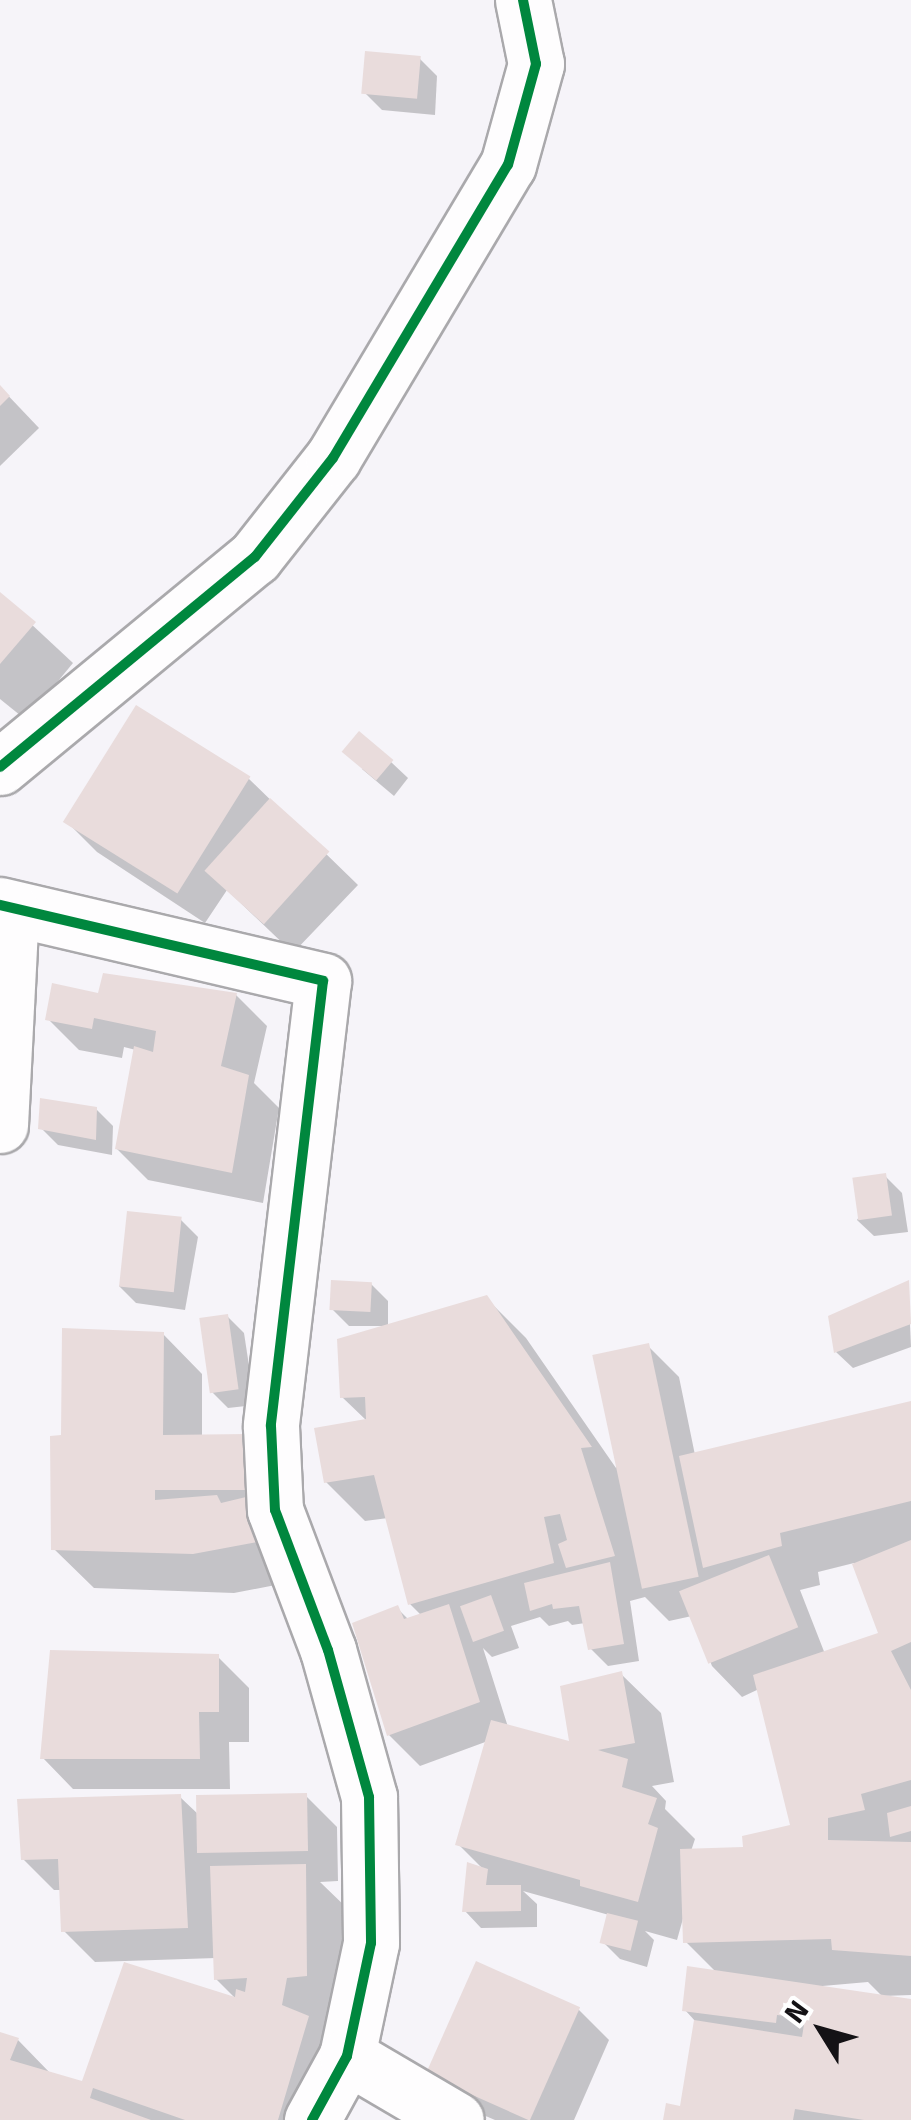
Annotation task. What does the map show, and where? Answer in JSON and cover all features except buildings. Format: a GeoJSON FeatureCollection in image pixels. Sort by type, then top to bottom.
{"type":"FeatureCollection","features":[{"type":"Feature","properties":{"kind":"street"},"geometry":{"type":"LineString","coordinates":[[0,767],[255,557],[333,458],[508,164],[536,64],[523,0]]}},
{"type":"Feature","properties":{"kind":"street"},"geometry":{"type":"LineString","coordinates":[[0,1125],[6,907],[324,981],[271,1426],[276,1510],[328,1650],[369,1797],[370,1943],[348,2056],[312,2120]]}},
{"type":"Feature","properties":{"kind":"street"},"geometry":{"type":"LineString","coordinates":[[348,2056],[456,2120]]}},
{"type":"Feature","properties":{"kind":"cycle path"},"geometry":{"type":"LineString","coordinates":[[0,767],[255,557],[333,458],[508,165],[536,64],[523,0]]}},
{"type":"Feature","properties":{"kind":"cycle path"},"geometry":{"type":"LineString","coordinates":[[0,905],[323,981],[271,1426],[275,1510],[328,1650],[369,1797],[371,1943],[347,2056],[312,2120]]}}]}
